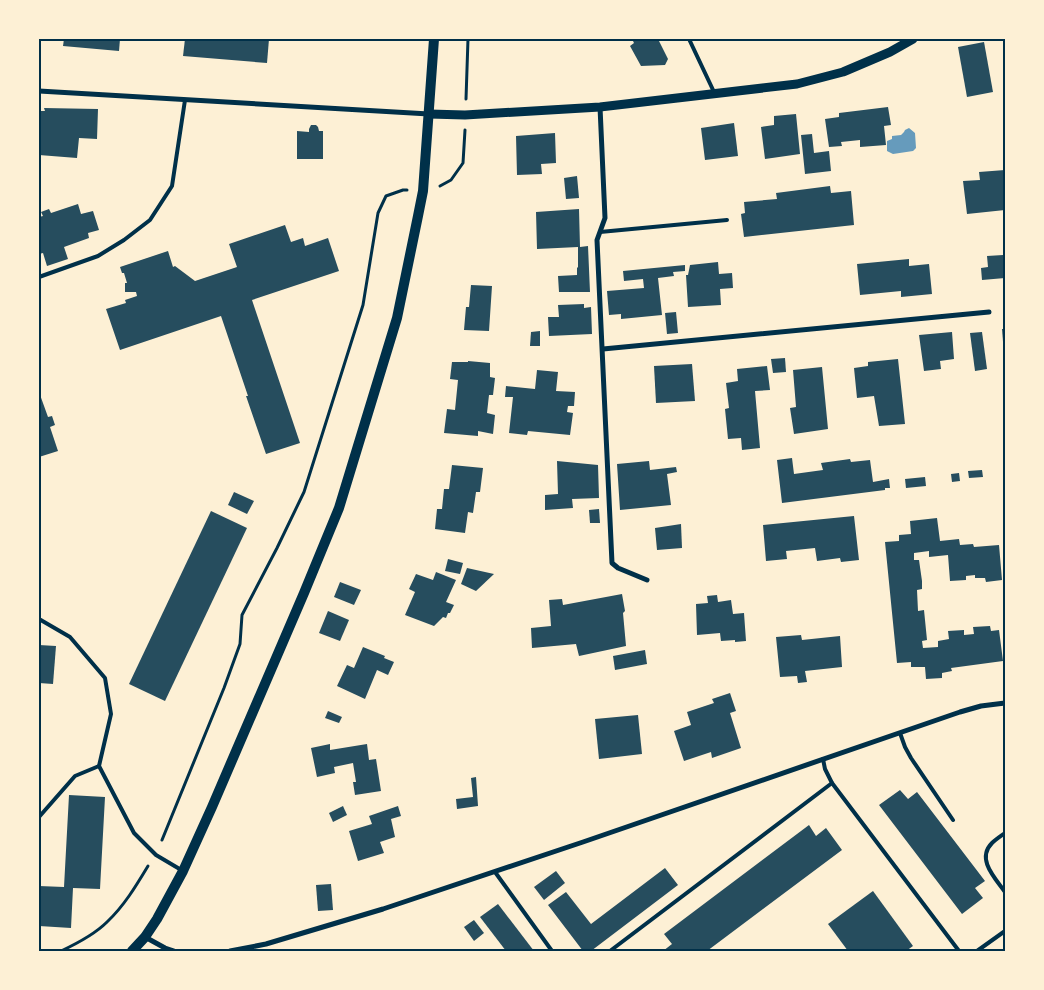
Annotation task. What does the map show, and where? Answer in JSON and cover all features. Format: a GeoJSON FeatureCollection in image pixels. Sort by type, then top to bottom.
{"type":"FeatureCollection","features":[{"type":"Feature","properties":{"kind":"main road"},"geometry":{"type":"LineString","coordinates":[[132,951],[145,938],[183,871],[278,655],[339,508],[397,318],[423,191],[434,39]]}},
{"type":"Feature","properties":{"kind":"street"},"geometry":{"type":"LineString","coordinates":[[39,91],[429,114],[465,115],[600,108],[797,84],[843,72],[890,52],[913,39]]}},
{"type":"Feature","properties":{"kind":"street"},"geometry":{"type":"LineString","coordinates":[[600,108],[604,218],[597,240],[612,562],[618,568],[647,580]]}},
{"type":"Feature","properties":{"kind":"street"},"geometry":{"type":"LineString","coordinates":[[603,349],[989,312]]}},
{"type":"Feature","properties":{"kind":"street"},"geometry":{"type":"LineString","coordinates":[[230,951],[266,944],[384,909],[971,708],[1005,703]]}},
{"type":"Feature","properties":{"kind":"street"},"geometry":{"type":"LineString","coordinates":[[145,938],[174,951]]}},
{"type":"Feature","properties":{"kind":"lane"},"geometry":{"type":"LineString","coordinates":[[689,39],[715,94]]}},
{"type":"Feature","properties":{"kind":"lane"},"geometry":{"type":"LineString","coordinates":[[39,277],[98,256],[124,240],[150,220],[172,186],[185,100]]}},
{"type":"Feature","properties":{"kind":"lane"},"geometry":{"type":"LineString","coordinates":[[600,232],[727,220]]}},
{"type":"Feature","properties":{"kind":"lane"},"geometry":{"type":"LineString","coordinates":[[39,619],[70,637],[105,678],[111,714],[99,766],[134,833],[156,855],[183,871]]}},
{"type":"Feature","properties":{"kind":"lane"},"geometry":{"type":"LineString","coordinates":[[900,732],[909,754],[953,820]]}},
{"type":"Feature","properties":{"kind":"lane"},"geometry":{"type":"LineString","coordinates":[[823,759],[832,783],[959,951]]}},
{"type":"Feature","properties":{"kind":"lane"},"geometry":{"type":"LineString","coordinates":[[39,817],[75,776],[99,766]]}},
{"type":"Feature","properties":{"kind":"lane"},"geometry":{"type":"LineString","coordinates":[[610,951],[832,783]]}},
{"type":"Feature","properties":{"kind":"lane"},"geometry":{"type":"LineString","coordinates":[[1005,833],[990,844],[987,850],[986,862],[990,873],[1005,892]]}},
{"type":"Feature","properties":{"kind":"lane"},"geometry":{"type":"LineString","coordinates":[[495,872],[552,951]]}},
{"type":"Feature","properties":{"kind":"lane"},"geometry":{"type":"LineString","coordinates":[[977,951],[1005,930]]}},
{"type":"Feature","properties":{"kind":"path"},"geometry":{"type":"LineString","coordinates":[[466,97],[468,39]]}},
{"type":"Feature","properties":{"kind":"path"},"geometry":{"type":"LineString","coordinates":[[440,186],[451,180],[463,163],[464,132]]}},
{"type":"Feature","properties":{"kind":"path"},"geometry":{"type":"LineString","coordinates":[[62,951],[107,923],[130,895],[156,855],[240,644],[242,615],[304,492],[363,305],[378,213],[386,196],[403,190]]}},
{"type":"Feature","properties":{"kind":"water"},"geometry":{"type":"Polygon","coordinates":[[[909,128],[915,133],[916,148],[913,151],[893,154],[887,151],[887,141],[892,139],[892,136],[901,135],[909,128]]]}},
{"type":"Feature","properties":{"kind":"building"},"geometry":{"type":"Polygon","coordinates":[[[64,39],[120,39],[119,51],[63,46],[64,39]]]}},
{"type":"Feature","properties":{"kind":"building"},"geometry":{"type":"Polygon","coordinates":[[[185,39],[269,39],[267,63],[183,56],[185,39]]]}},
{"type":"Feature","properties":{"kind":"building"},"geometry":{"type":"Polygon","coordinates":[[[632,39],[658,39],[668,59],[665,65],[641,66],[630,46],[634,43],[632,39]]]}},
{"type":"Feature","properties":{"kind":"building"},"geometry":{"type":"Polygon","coordinates":[[[984,42],[993,92],[967,97],[958,47],[984,42]]]}},
{"type":"Feature","properties":{"kind":"building"},"geometry":{"type":"Polygon","coordinates":[[[888,107],[891,125],[884,126],[886,145],[860,147],[860,140],[841,142],[842,146],[829,147],[825,119],[839,117],[839,113],[888,107]]]}},
{"type":"Feature","properties":{"kind":"building"},"geometry":{"type":"Polygon","coordinates":[[[44,108],[98,109],[97,139],[79,138],[77,158],[39,155],[39,111],[45,111],[44,108]]]}},
{"type":"Feature","properties":{"kind":"building"},"geometry":{"type":"Polygon","coordinates":[[[796,114],[800,154],[765,159],[761,127],[774,125],[774,116],[796,114]]]}},
{"type":"Feature","properties":{"kind":"building"},"geometry":{"type":"Polygon","coordinates":[[[734,123],[738,156],[705,160],[701,128],[734,123]]]}},
{"type":"Feature","properties":{"kind":"building"},"geometry":{"type":"Polygon","coordinates":[[[311,125],[316,125],[319,131],[323,131],[323,159],[297,159],[297,131],[309,132],[311,125]]]}},
{"type":"Feature","properties":{"kind":"building"},"geometry":{"type":"Polygon","coordinates":[[[555,133],[556,163],[541,164],[542,174],[517,175],[516,136],[555,133]]]}},
{"type":"Feature","properties":{"kind":"building"},"geometry":{"type":"Polygon","coordinates":[[[812,134],[814,153],[829,151],[831,171],[805,174],[801,135],[812,134]]]}},
{"type":"Feature","properties":{"kind":"building"},"geometry":{"type":"Polygon","coordinates":[[[1005,170],[1005,210],[967,214],[963,181],[980,180],[979,172],[1005,170]]]}},
{"type":"Feature","properties":{"kind":"building"},"geometry":{"type":"Polygon","coordinates":[[[577,176],[579,198],[566,199],[564,178],[577,176]]]}},
{"type":"Feature","properties":{"kind":"building"},"geometry":{"type":"Polygon","coordinates":[[[830,186],[831,193],[851,191],[854,225],[744,237],[741,214],[745,213],[744,202],[777,199],[776,193],[830,186]]]}},
{"type":"Feature","properties":{"kind":"building"},"geometry":{"type":"Polygon","coordinates":[[[78,204],[81,214],[93,211],[99,230],[88,233],[89,238],[64,247],[68,259],[47,266],[43,253],[39,254],[39,217],[43,216],[41,212],[49,209],[51,213],[78,204]]]}},
{"type":"Feature","properties":{"kind":"building"},"geometry":{"type":"Polygon","coordinates":[[[579,209],[580,247],[588,246],[590,292],[559,292],[558,276],[577,275],[578,247],[537,249],[536,212],[579,209]]]}},
{"type":"Feature","properties":{"kind":"building"},"geometry":{"type":"Polygon","coordinates":[[[285,225],[291,242],[303,238],[305,246],[328,238],[339,271],[252,300],[300,443],[266,454],[221,316],[120,350],[106,309],[126,303],[125,300],[137,296],[136,292],[125,292],[125,283],[127,283],[120,267],[168,251],[173,267],[175,266],[195,281],[237,267],[229,244],[285,225]]]}},
{"type":"Feature","properties":{"kind":"building"},"geometry":{"type":"Polygon","coordinates":[[[1003,255],[1005,278],[982,280],[981,268],[988,267],[987,256],[1003,255]]]}},
{"type":"Feature","properties":{"kind":"building"},"geometry":{"type":"Polygon","coordinates":[[[909,259],[909,266],[929,264],[932,294],[901,297],[901,291],[860,295],[857,264],[909,259]]]}},
{"type":"Feature","properties":{"kind":"building"},"geometry":{"type":"Polygon","coordinates":[[[718,262],[719,274],[732,273],[733,288],[720,289],[721,305],[688,307],[686,275],[688,275],[690,265],[718,262]]]}},
{"type":"Feature","properties":{"kind":"building"},"geometry":{"type":"Polygon","coordinates":[[[685,265],[685,271],[673,272],[674,276],[658,278],[662,315],[621,319],[621,314],[609,315],[607,291],[644,288],[643,279],[624,281],[623,271],[685,265]]]}},
{"type":"Feature","properties":{"kind":"building"},"geometry":{"type":"Polygon","coordinates":[[[471,285],[492,286],[489,331],[464,330],[466,307],[469,307],[471,285]]]}},
{"type":"Feature","properties":{"kind":"building"},"geometry":{"type":"Polygon","coordinates":[[[584,304],[584,308],[591,307],[592,334],[549,336],[548,317],[559,317],[558,305],[584,304]]]}},
{"type":"Feature","properties":{"kind":"building"},"geometry":{"type":"Polygon","coordinates":[[[676,312],[678,333],[667,334],[665,313],[676,312]]]}},
{"type":"Feature","properties":{"kind":"building"},"geometry":{"type":"Polygon","coordinates":[[[1002,329],[1005,329],[1005,354],[1004,354],[1002,329]]]}},
{"type":"Feature","properties":{"kind":"building"},"geometry":{"type":"Polygon","coordinates":[[[540,331],[540,346],[530,346],[531,332],[540,331]]]}},
{"type":"Feature","properties":{"kind":"building"},"geometry":{"type":"Polygon","coordinates":[[[952,332],[954,359],[940,361],[941,369],[924,371],[919,335],[952,332]]]}},
{"type":"Feature","properties":{"kind":"building"},"geometry":{"type":"Polygon","coordinates":[[[982,332],[987,369],[975,371],[970,333],[982,332]]]}},
{"type":"Feature","properties":{"kind":"building"},"geometry":{"type":"Polygon","coordinates":[[[785,358],[786,372],[773,373],[771,359],[785,358]]]}},
{"type":"Feature","properties":{"kind":"building"},"geometry":{"type":"Polygon","coordinates":[[[898,359],[905,424],[879,426],[874,396],[857,398],[854,368],[868,366],[868,362],[898,359]]]}},
{"type":"Feature","properties":{"kind":"building"},"geometry":{"type":"Polygon","coordinates":[[[452,362],[490,363],[490,377],[495,378],[493,395],[489,395],[487,413],[495,415],[493,434],[478,431],[478,436],[444,433],[447,409],[455,410],[458,380],[450,379],[452,362]]]}},
{"type":"Feature","properties":{"kind":"building"},"geometry":{"type":"Polygon","coordinates":[[[692,364],[695,401],[656,403],[654,366],[692,364]]]}},
{"type":"Feature","properties":{"kind":"building"},"geometry":{"type":"Polygon","coordinates":[[[767,366],[770,390],[755,391],[760,448],[742,450],[741,438],[728,439],[725,409],[729,408],[726,383],[738,381],[737,369],[767,366]]]}},
{"type":"Feature","properties":{"kind":"building"},"geometry":{"type":"Polygon","coordinates":[[[822,367],[828,429],[794,434],[790,408],[796,407],[793,370],[822,367]]]}},
{"type":"Feature","properties":{"kind":"building"},"geometry":{"type":"Polygon","coordinates":[[[537,370],[558,372],[556,391],[575,392],[574,406],[568,406],[567,412],[573,413],[570,435],[528,431],[527,435],[509,433],[513,397],[505,397],[506,386],[535,389],[537,370]]]}},
{"type":"Feature","properties":{"kind":"building"},"geometry":{"type":"Polygon","coordinates":[[[39,392],[48,417],[52,416],[55,425],[50,427],[58,451],[39,457],[39,392]]]}},
{"type":"Feature","properties":{"kind":"building"},"geometry":{"type":"Polygon","coordinates":[[[792,458],[794,474],[823,470],[821,463],[850,459],[851,462],[870,460],[873,482],[889,479],[890,488],[782,503],[777,460],[792,458]]]}},
{"type":"Feature","properties":{"kind":"building"},"geometry":{"type":"Polygon","coordinates":[[[557,461],[598,465],[599,498],[572,499],[573,508],[545,510],[545,495],[558,494],[557,461]]]}},
{"type":"Feature","properties":{"kind":"building"},"geometry":{"type":"Polygon","coordinates":[[[649,461],[650,470],[676,467],[677,472],[667,474],[671,505],[620,510],[617,464],[649,461]]]}},
{"type":"Feature","properties":{"kind":"building"},"geometry":{"type":"Polygon","coordinates":[[[452,465],[483,468],[480,492],[476,492],[473,513],[468,512],[465,533],[435,529],[437,509],[442,509],[444,489],[449,489],[452,465]]]}},
{"type":"Feature","properties":{"kind":"building"},"geometry":{"type":"Polygon","coordinates":[[[982,470],[983,477],[969,478],[968,471],[982,470]]]}},
{"type":"Feature","properties":{"kind":"building"},"geometry":{"type":"Polygon","coordinates":[[[959,473],[960,481],[952,482],[951,474],[959,473]]]}},
{"type":"Feature","properties":{"kind":"building"},"geometry":{"type":"Polygon","coordinates":[[[925,477],[926,486],[906,488],[905,479],[925,477]]]}},
{"type":"Feature","properties":{"kind":"building"},"geometry":{"type":"Polygon","coordinates":[[[234,492],[254,501],[247,514],[228,505],[234,492]]]}},
{"type":"Feature","properties":{"kind":"building"},"geometry":{"type":"Polygon","coordinates":[[[599,509],[600,523],[590,523],[589,510],[599,509]]]}},
{"type":"Feature","properties":{"kind":"building"},"geometry":{"type":"Polygon","coordinates":[[[211,511],[247,528],[165,701],[129,684],[211,511]]]}},
{"type":"Feature","properties":{"kind":"building"},"geometry":{"type":"Polygon","coordinates":[[[854,516],[859,560],[841,562],[840,558],[817,561],[815,548],[786,551],[787,559],[766,561],[763,525],[854,516]]]}},
{"type":"Feature","properties":{"kind":"building"},"geometry":{"type":"Polygon","coordinates":[[[937,518],[940,541],[959,539],[960,545],[973,544],[974,547],[999,545],[1002,580],[986,582],[985,578],[975,578],[975,575],[966,576],[966,580],[950,581],[948,555],[929,557],[929,551],[914,553],[914,560],[919,560],[922,581],[922,589],[917,590],[918,611],[924,610],[927,640],[922,641],[923,648],[938,647],[938,641],[949,639],[948,631],[964,630],[964,635],[974,634],[973,627],[990,626],[991,631],[999,630],[1003,661],[951,668],[952,671],[942,673],[942,678],[926,679],[925,667],[911,667],[911,662],[897,663],[885,542],[899,541],[899,535],[911,534],[910,521],[937,518]]]}},
{"type":"Feature","properties":{"kind":"building"},"geometry":{"type":"Polygon","coordinates":[[[681,524],[682,548],[657,550],[655,528],[681,524]]]}},
{"type":"Feature","properties":{"kind":"building"},"geometry":{"type":"Polygon","coordinates":[[[448,559],[463,563],[460,574],[445,571],[448,559]]]}},
{"type":"Feature","properties":{"kind":"building"},"geometry":{"type":"Polygon","coordinates":[[[467,568],[494,574],[476,591],[461,584],[467,568]]]}},
{"type":"Feature","properties":{"kind":"building"},"geometry":{"type":"Polygon","coordinates":[[[436,572],[456,580],[446,602],[454,605],[446,618],[443,617],[434,626],[405,615],[415,592],[409,589],[416,574],[433,580],[436,572]]]}},
{"type":"Feature","properties":{"kind":"building"},"geometry":{"type":"Polygon","coordinates":[[[340,582],[361,590],[354,605],[334,597],[340,582]]]}},
{"type":"Feature","properties":{"kind":"building"},"geometry":{"type":"Polygon","coordinates":[[[622,594],[625,611],[623,613],[626,646],[579,656],[576,644],[532,648],[531,628],[551,626],[549,600],[562,599],[563,605],[622,594]]]}},
{"type":"Feature","properties":{"kind":"building"},"geometry":{"type":"Polygon","coordinates":[[[717,595],[718,602],[731,600],[733,614],[744,613],[746,641],[721,641],[720,633],[697,635],[696,604],[708,603],[707,596],[717,595]]]}},
{"type":"Feature","properties":{"kind":"building"},"geometry":{"type":"Polygon","coordinates":[[[328,611],[349,620],[340,641],[319,633],[328,611]]]}},
{"type":"Feature","properties":{"kind":"building"},"geometry":{"type":"Polygon","coordinates":[[[801,635],[802,640],[840,636],[842,667],[805,671],[807,682],[798,683],[797,676],[780,677],[776,637],[801,635]]]}},
{"type":"Feature","properties":{"kind":"building"},"geometry":{"type":"Polygon","coordinates":[[[39,645],[56,646],[53,684],[39,683],[39,645]]]}},
{"type":"Feature","properties":{"kind":"building"},"geometry":{"type":"Polygon","coordinates":[[[363,647],[394,662],[388,675],[377,670],[365,699],[337,686],[347,665],[354,668],[363,647]]]}},
{"type":"Feature","properties":{"kind":"building"},"geometry":{"type":"Polygon","coordinates":[[[645,650],[647,664],[615,670],[613,656],[645,650]]]}},
{"type":"Feature","properties":{"kind":"building"},"geometry":{"type":"Polygon","coordinates":[[[730,693],[736,711],[730,713],[741,748],[712,758],[711,752],[684,761],[674,731],[691,725],[687,712],[714,703],[712,699],[730,693]]]}},
{"type":"Feature","properties":{"kind":"building"},"geometry":{"type":"Polygon","coordinates":[[[328,711],[342,717],[339,723],[325,718],[328,711]]]}},
{"type":"Feature","properties":{"kind":"building"},"geometry":{"type":"Polygon","coordinates":[[[638,715],[642,754],[599,759],[595,719],[638,715]]]}},
{"type":"Feature","properties":{"kind":"building"},"geometry":{"type":"Polygon","coordinates":[[[330,744],[330,750],[367,744],[369,760],[376,759],[381,791],[355,795],[353,782],[356,782],[353,763],[334,767],[335,773],[317,777],[311,748],[330,744]]]}},
{"type":"Feature","properties":{"kind":"building"},"geometry":{"type":"Polygon","coordinates":[[[476,777],[478,806],[457,809],[456,799],[473,797],[471,778],[476,777]]]}},
{"type":"Feature","properties":{"kind":"building"},"geometry":{"type":"Polygon","coordinates":[[[900,790],[908,799],[917,792],[985,881],[975,888],[983,898],[962,914],[879,805],[900,790]]]}},
{"type":"Feature","properties":{"kind":"building"},"geometry":{"type":"Polygon","coordinates":[[[69,795],[105,797],[100,889],[73,888],[71,928],[39,926],[39,886],[64,887],[69,795]]]}},
{"type":"Feature","properties":{"kind":"building"},"geometry":{"type":"Polygon","coordinates":[[[343,806],[347,815],[333,822],[329,813],[343,806]]]}},
{"type":"Feature","properties":{"kind":"building"},"geometry":{"type":"Polygon","coordinates":[[[398,806],[401,816],[391,819],[395,837],[380,842],[384,853],[358,861],[349,831],[372,824],[369,816],[398,806]]]}},
{"type":"Feature","properties":{"kind":"building"},"geometry":{"type":"Polygon","coordinates":[[[809,825],[816,836],[826,828],[842,850],[707,951],[663,951],[672,944],[664,934],[809,825]]]}},
{"type":"Feature","properties":{"kind":"building"},"geometry":{"type":"Polygon","coordinates":[[[665,868],[678,885],[591,951],[583,951],[548,905],[566,892],[591,924],[665,868]]]}},
{"type":"Feature","properties":{"kind":"building"},"geometry":{"type":"Polygon","coordinates":[[[556,871],[565,883],[544,900],[534,887],[556,871]]]}},
{"type":"Feature","properties":{"kind":"building"},"geometry":{"type":"Polygon","coordinates":[[[331,884],[333,910],[318,911],[316,885],[331,884]]]}},
{"type":"Feature","properties":{"kind":"building"},"geometry":{"type":"Polygon","coordinates":[[[873,891],[913,946],[906,951],[848,951],[828,924],[873,891]]]}},
{"type":"Feature","properties":{"kind":"building"},"geometry":{"type":"Polygon","coordinates":[[[498,904],[534,951],[506,951],[480,917],[498,904]]]}},
{"type":"Feature","properties":{"kind":"building"},"geometry":{"type":"Polygon","coordinates":[[[474,920],[484,933],[474,941],[464,927],[474,920]]]}}]}
